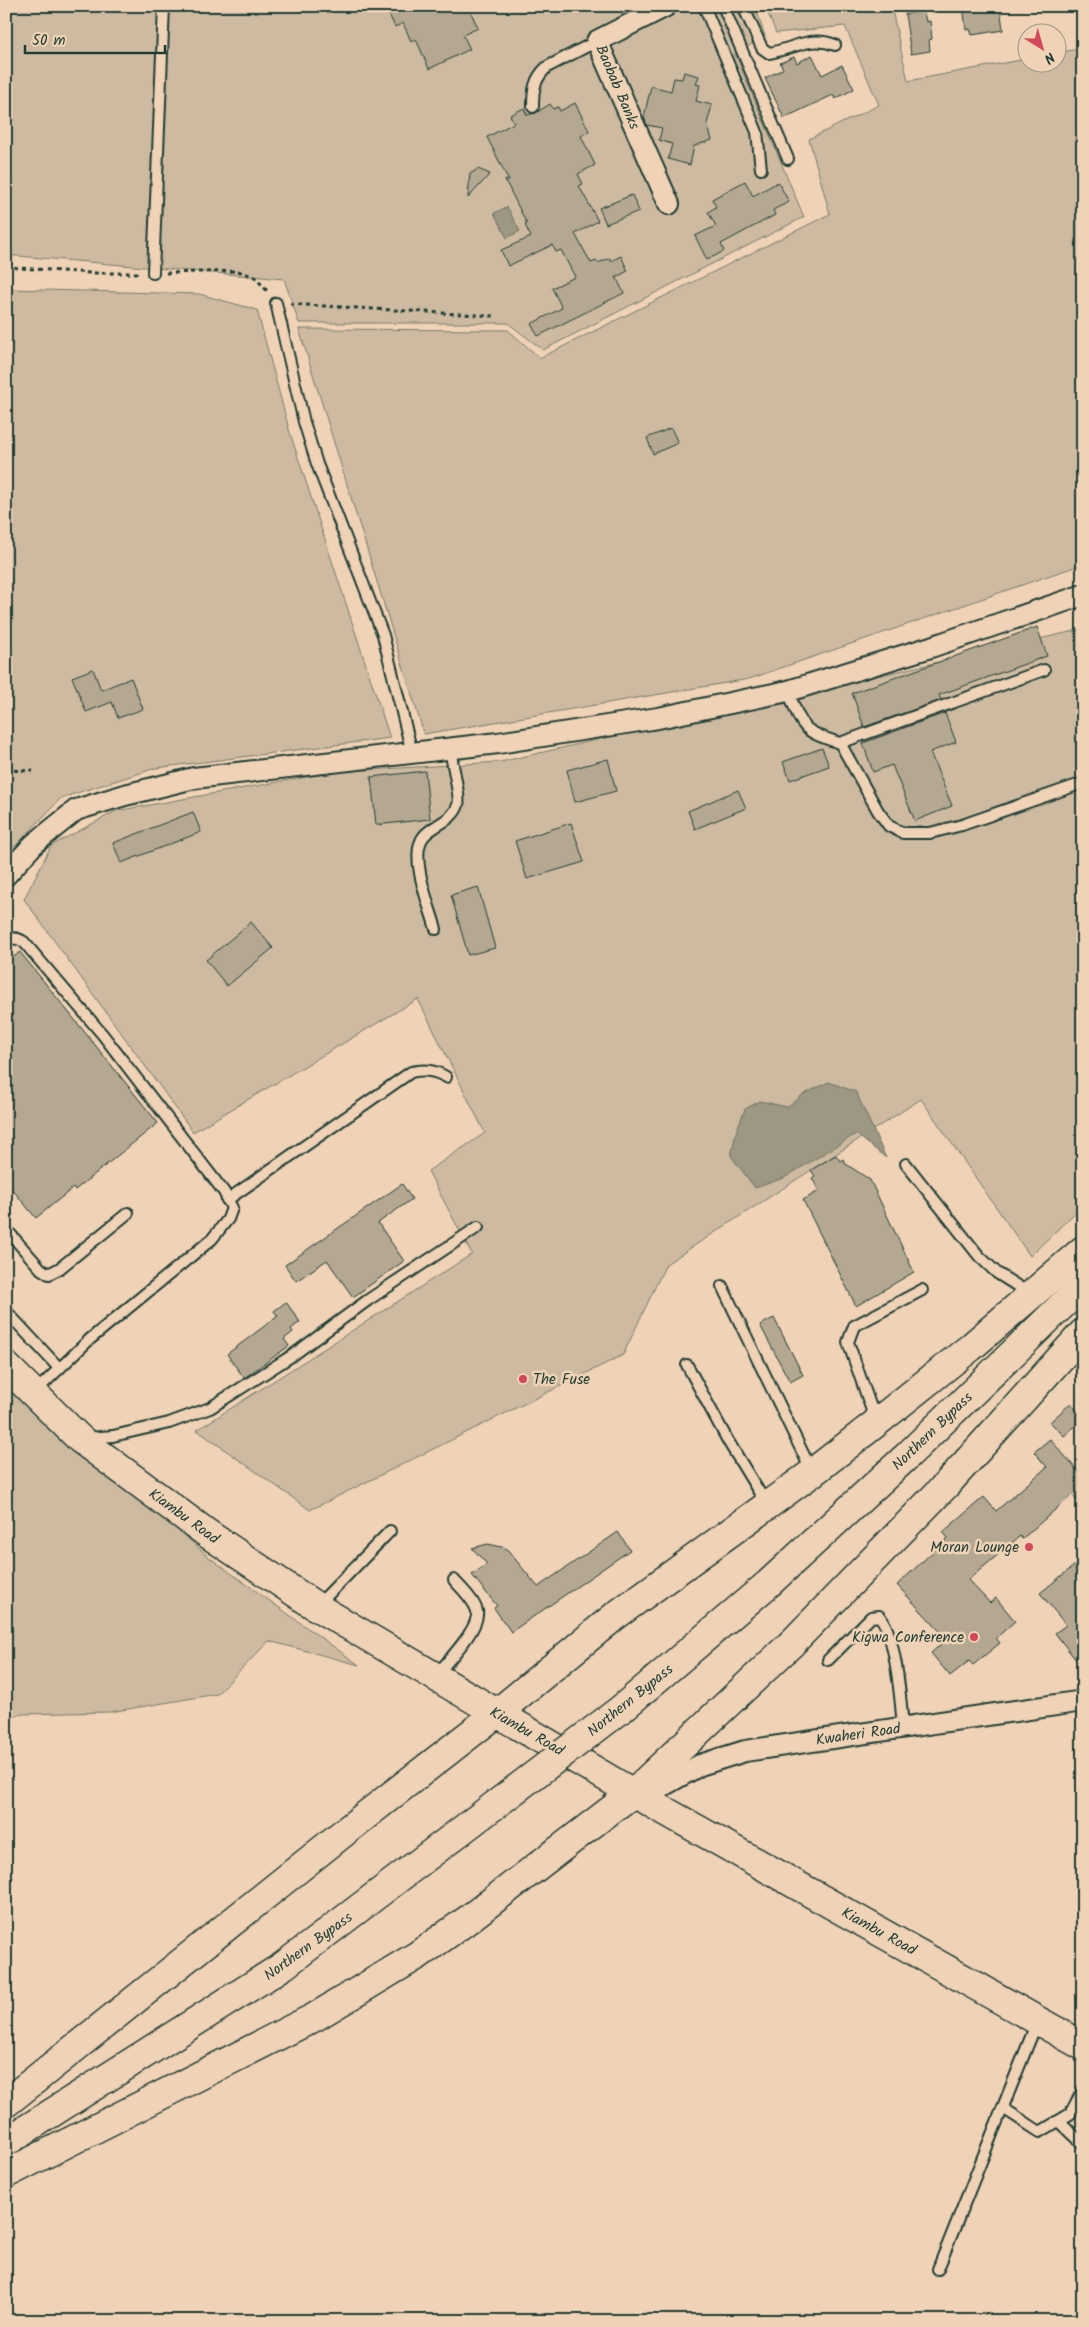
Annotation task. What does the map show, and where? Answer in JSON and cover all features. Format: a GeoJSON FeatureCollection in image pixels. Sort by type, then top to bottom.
{"type":"FeatureCollection","features":[{"type":"Feature","properties":{"kind":"main road"},"geometry":{"type":"LineString","coordinates":[[6,2103],[347,1830],[497,1713],[615,1616],[812,1473],[876,1423],[971,1347],[1083,1250]]}},
{"type":"Feature","properties":{"kind":"main road","name":"Northern Bypass"},"geometry":{"type":"LineString","coordinates":[[6,2142],[283,1966],[620,1710],[768,1584],[899,1464],[1083,1285]]}},
{"type":"Feature","properties":{"kind":"main road"},"geometry":{"type":"LineString","coordinates":[[6,2174],[315,2017],[409,1960],[466,1922],[638,1795],[792,1643],[946,1485],[1083,1333]]}},
{"type":"Feature","properties":{"kind":"main road","name":"Kiambu Road"},"geometry":{"type":"LineString","coordinates":[[6,1366],[80,1439],[208,1534],[317,1606],[638,1795],[1083,2046]]}},
{"type":"Feature","properties":{"kind":"street","name":"Baobab Banks"},"geometry":{"type":"LineString","coordinates":[[666,6],[597,41],[669,204]]}},
{"type":"Feature","properties":{"kind":"street"},"geometry":{"type":"LineString","coordinates":[[6,875],[34,844],[76,810],[194,778],[412,753],[658,718],[788,691],[931,647],[1083,595]]}},
{"type":"Feature","properties":{"kind":"street","name":"Kwaheri Road"},"geometry":{"type":"LineString","coordinates":[[638,1795],[700,1765],[745,1751],[1083,1701]]}},
{"type":"Feature","properties":{"kind":"lane"},"geometry":{"type":"LineString","coordinates":[[154,273],[164,6]]}},
{"type":"Feature","properties":{"kind":"lane"},"geometry":{"type":"LineString","coordinates":[[704,6],[757,132],[761,169]]}},
{"type":"Feature","properties":{"kind":"lane"},"geometry":{"type":"LineString","coordinates":[[723,6],[788,159]]}},
{"type":"Feature","properties":{"kind":"lane"},"geometry":{"type":"LineString","coordinates":[[743,6],[762,48],[769,53],[824,40],[835,46]]}},
{"type":"Feature","properties":{"kind":"lane"},"geometry":{"type":"LineString","coordinates":[[533,107],[534,87],[540,73],[547,67],[597,41]]}},
{"type":"Feature","properties":{"kind":"lane"},"geometry":{"type":"LineString","coordinates":[[276,303],[304,422],[317,464],[369,594],[383,635],[412,753]]}},
{"type":"Feature","properties":{"kind":"lane"},"geometry":{"type":"LineString","coordinates":[[788,691],[805,729],[814,735],[840,743],[1044,670]]}},
{"type":"Feature","properties":{"kind":"lane"},"geometry":{"type":"LineString","coordinates":[[840,743],[878,811],[889,826],[904,833],[930,833],[962,825],[1083,783]]}},
{"type":"Feature","properties":{"kind":"lane"},"geometry":{"type":"LineString","coordinates":[[436,929],[418,868],[420,848],[424,836],[454,814],[459,804],[450,748]]}},
{"type":"Feature","properties":{"kind":"lane"},"geometry":{"type":"LineString","coordinates":[[6,941],[18,938],[103,1035],[228,1200],[232,1208],[228,1218],[212,1239],[89,1340],[34,1393]]}},
{"type":"Feature","properties":{"kind":"lane"},"geometry":{"type":"LineString","coordinates":[[228,1200],[412,1072],[422,1070],[437,1071],[446,1077]]}},
{"type":"Feature","properties":{"kind":"lane"},"geometry":{"type":"LineString","coordinates":[[906,1164],[979,1256],[997,1273],[1031,1294]]}},
{"type":"Feature","properties":{"kind":"lane"},"geometry":{"type":"LineString","coordinates":[[6,1229],[41,1269],[49,1274],[60,1268],[128,1212]]}},
{"type":"Feature","properties":{"kind":"lane"},"geometry":{"type":"LineString","coordinates":[[80,1439],[113,1436],[169,1423],[210,1408],[293,1355],[368,1300],[478,1227]]}},
{"type":"Feature","properties":{"kind":"lane"},"geometry":{"type":"LineString","coordinates":[[722,1286],[812,1473]]}},
{"type":"Feature","properties":{"kind":"lane"},"geometry":{"type":"LineString","coordinates":[[876,1423],[848,1342],[849,1334],[854,1326],[922,1290]]}},
{"type":"Feature","properties":{"kind":"lane"},"geometry":{"type":"LineString","coordinates":[[6,1311],[59,1368]]}},
{"type":"Feature","properties":{"kind":"lane"},"geometry":{"type":"LineString","coordinates":[[687,1366],[728,1441],[768,1505]]}},
{"type":"Feature","properties":{"kind":"lane"},"geometry":{"type":"LineString","coordinates":[[317,1606],[390,1531]]}},
{"type":"Feature","properties":{"kind":"lane"},"geometry":{"type":"LineString","coordinates":[[435,1676],[476,1625],[477,1610],[454,1580]]}},
{"type":"Feature","properties":{"kind":"lane"},"geometry":{"type":"LineString","coordinates":[[828,1660],[871,1617],[879,1616],[886,1625],[898,1678],[903,1728]]}},
{"type":"Feature","properties":{"kind":"lane"},"geometry":{"type":"LineString","coordinates":[[938,2269],[1038,2021]]}},
{"type":"Feature","properties":{"kind":"lane"},"geometry":{"type":"LineString","coordinates":[[1004,2108],[1040,2132],[1070,2114],[1083,2090]]}},
{"type":"Feature","properties":{"kind":"lane"},"geometry":{"type":"LineString","coordinates":[[1059,2121],[1083,2144]]}},
{"type":"Feature","properties":{"kind":"path"},"geometry":{"type":"LineString","coordinates":[[6,267],[91,273],[238,271],[255,277],[276,303],[494,316]]}},
{"type":"Feature","properties":{"kind":"path"},"geometry":{"type":"LineString","coordinates":[[6,770],[33,771]]}},
{"type":"Feature","properties":{"kind":"shaded area"},"geometry":{"type":"Polygon","coordinates":[[[6,6],[755,6],[765,36],[735,54],[804,217],[543,350],[508,323],[299,323],[284,279],[6,255],[6,6]]]}},
{"type":"Feature","properties":{"kind":"shaded area"},"geometry":{"type":"Polygon","coordinates":[[[765,6],[891,6],[908,81],[1016,61],[1016,72],[1066,72],[1066,51],[1083,48],[1083,564],[749,679],[424,734],[299,329],[508,330],[540,358],[830,214],[809,139],[879,105],[845,26],[776,33],[765,6]]]}},
{"type":"Feature","properties":{"kind":"shaded area"},"geometry":{"type":"Polygon","coordinates":[[[507,207],[520,231],[507,238],[494,213],[507,207]]]}},
{"type":"Feature","properties":{"kind":"shaded area"},"geometry":{"type":"Polygon","coordinates":[[[6,289],[199,294],[257,310],[290,433],[390,738],[156,768],[61,798],[6,856],[6,289]]]}},
{"type":"Feature","properties":{"kind":"shaded area"},"geometry":{"type":"Polygon","coordinates":[[[1083,629],[1083,1205],[1030,1256],[921,1099],[666,1264],[623,1355],[310,1510],[197,1430],[472,1254],[428,1171],[485,1133],[418,999],[193,1132],[24,899],[51,846],[116,811],[334,772],[500,762],[1083,629]]]}},
{"type":"Feature","properties":{"kind":"shaded area"},"geometry":{"type":"Polygon","coordinates":[[[829,1082],[856,1092],[886,1158],[856,1134],[784,1178],[755,1188],[731,1156],[736,1132],[745,1109],[760,1101],[787,1107],[804,1094],[829,1082]]]}},
{"type":"Feature","properties":{"kind":"shaded area"},"geometry":{"type":"Polygon","coordinates":[[[6,1380],[210,1558],[359,1665],[269,1641],[217,1694],[110,1712],[23,1714],[6,1717],[6,1380]]]}},
{"type":"Feature","properties":{"kind":"building"},"geometry":{"type":"Polygon","coordinates":[[[385,6],[468,6],[478,28],[463,35],[470,49],[429,69],[416,39],[411,41],[403,23],[395,27],[385,6]]]}},
{"type":"Feature","properties":{"kind":"building"},"geometry":{"type":"Polygon","coordinates":[[[963,6],[1000,6],[1003,30],[972,35],[970,29],[966,30],[963,6]]]}},
{"type":"Feature","properties":{"kind":"building"},"geometry":{"type":"Polygon","coordinates":[[[924,12],[926,22],[930,21],[932,39],[929,40],[930,51],[911,54],[905,14],[924,12]]]}},
{"type":"Feature","properties":{"kind":"building"},"geometry":{"type":"Polygon","coordinates":[[[812,55],[822,75],[842,65],[854,89],[835,99],[833,95],[784,118],[765,78],[783,69],[780,63],[794,57],[797,63],[812,55]]]}},
{"type":"Feature","properties":{"kind":"building"},"geometry":{"type":"Polygon","coordinates":[[[684,72],[699,76],[696,84],[700,85],[696,101],[712,105],[707,124],[712,140],[694,146],[690,165],[668,159],[672,144],[659,140],[662,128],[647,125],[644,117],[651,86],[671,91],[674,78],[682,79],[684,72]]]}},
{"type":"Feature","properties":{"kind":"building"},"geometry":{"type":"Polygon","coordinates":[[[575,103],[589,131],[581,136],[595,165],[578,174],[583,184],[579,186],[598,221],[575,234],[591,263],[596,261],[598,263],[610,258],[611,261],[621,256],[628,271],[616,277],[624,293],[538,336],[531,324],[562,308],[552,288],[575,277],[561,250],[556,252],[552,245],[508,266],[501,250],[531,237],[525,225],[527,224],[505,180],[509,181],[487,137],[514,123],[510,115],[524,108],[527,115],[536,113],[550,104],[553,109],[558,107],[560,111],[575,103]]]}},
{"type":"Feature","properties":{"kind":"building"},"geometry":{"type":"Polygon","coordinates":[[[478,169],[490,174],[468,198],[470,174],[478,169]]]}},
{"type":"Feature","properties":{"kind":"building"},"geometry":{"type":"Polygon","coordinates":[[[745,181],[753,196],[778,182],[789,202],[773,210],[775,215],[721,244],[724,251],[707,260],[695,236],[716,226],[708,212],[716,207],[712,199],[745,181]]]}},
{"type":"Feature","properties":{"kind":"building"},"geometry":{"type":"Polygon","coordinates":[[[632,195],[639,211],[606,224],[599,208],[632,195]]]}},
{"type":"Feature","properties":{"kind":"building"},"geometry":{"type":"Polygon","coordinates":[[[671,428],[678,443],[653,454],[647,438],[671,428]]]}},
{"type":"Feature","properties":{"kind":"building"},"geometry":{"type":"Polygon","coordinates":[[[1037,627],[1047,656],[939,695],[941,700],[864,727],[852,693],[1037,627]]]}},
{"type":"Feature","properties":{"kind":"building"},"geometry":{"type":"Polygon","coordinates":[[[93,669],[101,690],[131,678],[143,709],[118,718],[112,702],[86,712],[72,677],[93,669]]]}},
{"type":"Feature","properties":{"kind":"building"},"geometry":{"type":"Polygon","coordinates":[[[945,713],[956,742],[930,752],[952,806],[915,821],[892,765],[873,772],[863,743],[945,713]]]}},
{"type":"Feature","properties":{"kind":"building"},"geometry":{"type":"Polygon","coordinates":[[[822,748],[829,766],[790,780],[783,762],[822,748]]]}},
{"type":"Feature","properties":{"kind":"building"},"geometry":{"type":"Polygon","coordinates":[[[608,759],[616,791],[575,802],[567,770],[608,759]]]}},
{"type":"Feature","properties":{"kind":"building"},"geometry":{"type":"Polygon","coordinates":[[[425,771],[430,819],[376,825],[371,777],[425,771]]]}},
{"type":"Feature","properties":{"kind":"building"},"geometry":{"type":"Polygon","coordinates":[[[738,790],[746,808],[695,829],[688,811],[738,790]]]}},
{"type":"Feature","properties":{"kind":"building"},"geometry":{"type":"Polygon","coordinates":[[[193,812],[201,832],[121,863],[113,843],[193,812]]]}},
{"type":"Feature","properties":{"kind":"building"},"geometry":{"type":"Polygon","coordinates":[[[571,823],[584,862],[527,879],[515,841],[571,823]]]}},
{"type":"Feature","properties":{"kind":"building"},"geometry":{"type":"Polygon","coordinates":[[[478,887],[495,948],[468,955],[451,895],[478,887]]]}},
{"type":"Feature","properties":{"kind":"building"},"geometry":{"type":"Polygon","coordinates":[[[251,922],[273,948],[227,986],[206,960],[251,922]]]}},
{"type":"Feature","properties":{"kind":"building"},"geometry":{"type":"Polygon","coordinates":[[[20,952],[158,1123],[75,1190],[73,1188],[36,1218],[6,1182],[6,963],[20,952]]]}},
{"type":"Feature","properties":{"kind":"building"},"geometry":{"type":"Polygon","coordinates":[[[836,1155],[840,1161],[843,1159],[846,1164],[870,1180],[914,1272],[856,1306],[803,1200],[819,1191],[812,1178],[815,1176],[811,1170],[836,1155]]]}},
{"type":"Feature","properties":{"kind":"building"},"geometry":{"type":"Polygon","coordinates":[[[402,1184],[412,1199],[378,1223],[404,1261],[353,1297],[327,1260],[296,1281],[285,1265],[402,1184]]]}},
{"type":"Feature","properties":{"kind":"building"},"geometry":{"type":"Polygon","coordinates":[[[286,1302],[300,1322],[291,1329],[293,1332],[284,1339],[289,1346],[244,1378],[227,1354],[278,1316],[274,1311],[286,1302]]]}},
{"type":"Feature","properties":{"kind":"building"},"geometry":{"type":"Polygon","coordinates":[[[774,1318],[803,1375],[790,1382],[760,1325],[774,1318]]]}},
{"type":"Feature","properties":{"kind":"building"},"geometry":{"type":"Polygon","coordinates":[[[1071,1403],[1083,1419],[1064,1436],[1050,1422],[1071,1403]]]}},
{"type":"Feature","properties":{"kind":"building"},"geometry":{"type":"Polygon","coordinates":[[[1050,1439],[1083,1477],[1083,1507],[1072,1495],[1022,1539],[1020,1536],[968,1580],[990,1603],[996,1598],[1015,1621],[996,1638],[1000,1643],[973,1665],[969,1661],[950,1676],[931,1653],[947,1639],[897,1585],[948,1538],[943,1532],[984,1497],[996,1511],[1047,1467],[1034,1452],[1050,1439]]]}},
{"type":"Feature","properties":{"kind":"building"},"geometry":{"type":"Polygon","coordinates":[[[618,1532],[630,1550],[511,1632],[494,1608],[497,1606],[472,1575],[487,1564],[472,1548],[488,1544],[506,1548],[538,1587],[618,1532]]]}},
{"type":"Feature","properties":{"kind":"building"},"geometry":{"type":"Polygon","coordinates":[[[1075,1565],[1083,1575],[1083,1669],[1055,1633],[1066,1625],[1040,1593],[1075,1565]]]}},
{"type":"Feature","properties":{"kind":"place","name":"The Fuse"},"geometry":{"type":"Point","coordinates":[523,1379]}},
{"type":"Feature","properties":{"kind":"place","name":"Moran Lounge"},"geometry":{"type":"Point","coordinates":[1029,1547]}},
{"type":"Feature","properties":{"kind":"place","name":"Kigwa Conference"},"geometry":{"type":"Point","coordinates":[974,1637]}}]}
